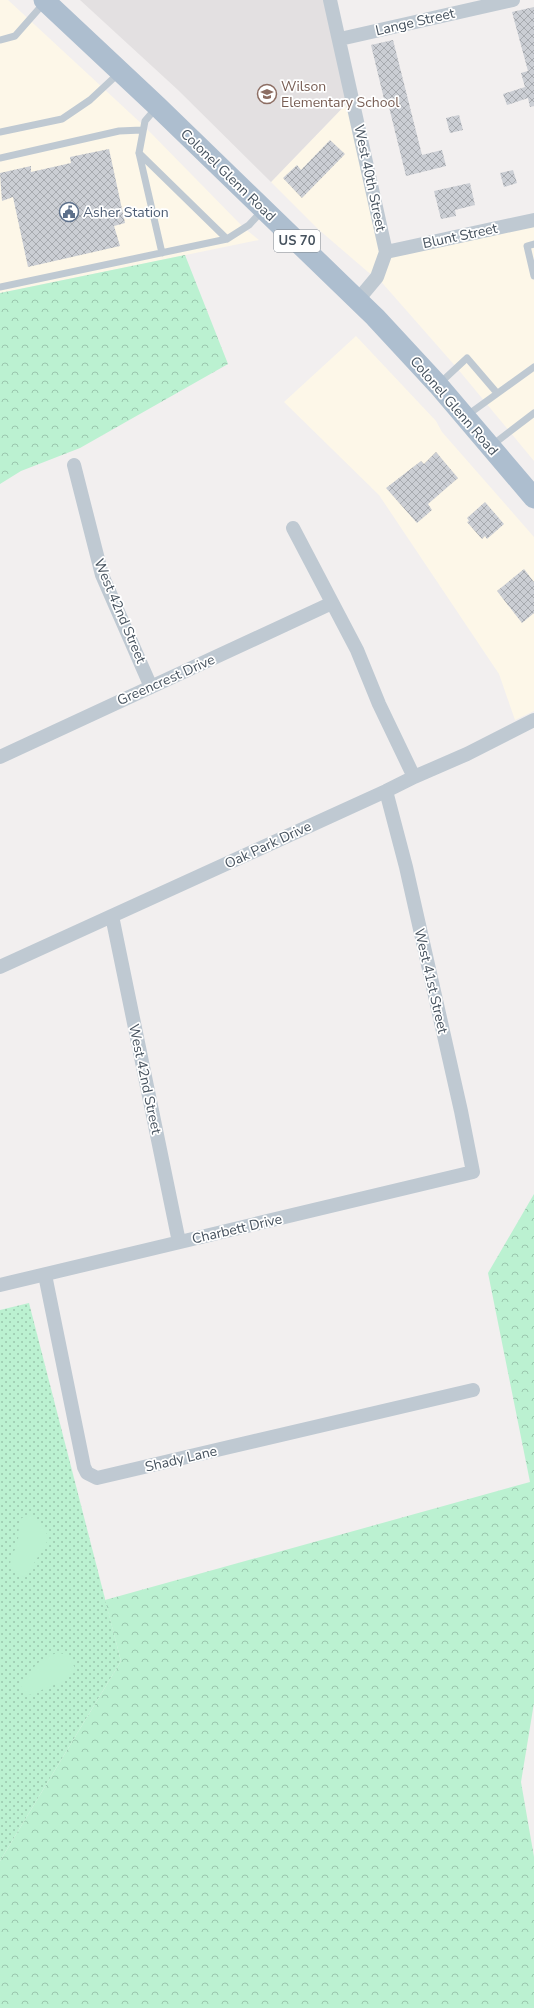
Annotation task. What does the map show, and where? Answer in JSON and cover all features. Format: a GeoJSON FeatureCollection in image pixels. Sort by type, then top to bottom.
{"type":"FeatureCollection","features":[{"type":"Feature","properties":{"kind":"main road","name":"Colonel Glenn Road"},"geometry":{"type":"LineString","coordinates":[[45,1],[158,106],[375,317],[438,385],[490,448],[533,496]]}},
{"type":"Feature","properties":{"kind":"street","name":"West 40th Street"},"geometry":{"type":"LineString","coordinates":[[330,0],[340,39],[386,252]]}},
{"type":"Feature","properties":{"kind":"street","name":"Lange Street"},"geometry":{"type":"LineString","coordinates":[[340,39],[513,0]]}},
{"type":"Feature","properties":{"kind":"street","name":"Blunt Street"},"geometry":{"type":"LineString","coordinates":[[386,252],[534,220]]}},
{"type":"Feature","properties":{"kind":"street"},"geometry":{"type":"LineString","coordinates":[[357,301],[377,277],[386,252]]}},
{"type":"Feature","properties":{"kind":"street","name":"West 42nd Street"},"geometry":{"type":"LineString","coordinates":[[74,465],[102,575],[151,687]]}},
{"type":"Feature","properties":{"kind":"street"},"geometry":{"type":"LineString","coordinates":[[293,528],[357,650],[379,704],[414,777]]}},
{"type":"Feature","properties":{"kind":"street","name":"Greencrest Drive"},"geometry":{"type":"LineString","coordinates":[[0,757],[332,604]]}},
{"type":"Feature","properties":{"kind":"street","name":"Oak Park Drive"},"geometry":{"type":"LineString","coordinates":[[0,967],[467,754],[534,720]]}},
{"type":"Feature","properties":{"kind":"street","name":"West 41st Street"},"geometry":{"type":"LineString","coordinates":[[386,791],[404,860],[461,1110],[473,1172]]}},
{"type":"Feature","properties":{"kind":"street","name":"West 42nd Street"},"geometry":{"type":"LineString","coordinates":[[112,916],[179,1242]]}},
{"type":"Feature","properties":{"kind":"street","name":"Charbett Drive"},"geometry":{"type":"LineString","coordinates":[[0,1285],[45,1276],[179,1242],[473,1172]]}},
{"type":"Feature","properties":{"kind":"street","name":"Shady Lane"},"geometry":{"type":"LineString","coordinates":[[45,1276],[84,1466],[87,1473],[97,1478],[473,1390]]}},
{"type":"Feature","properties":{"kind":"lane"},"geometry":{"type":"LineString","coordinates":[[0,40],[15,36],[45,1]]}},
{"type":"Feature","properties":{"kind":"lane"},"geometry":{"type":"LineString","coordinates":[[0,132],[62,119],[90,100],[120,72]]}},
{"type":"Feature","properties":{"kind":"lane"},"geometry":{"type":"LineString","coordinates":[[158,106],[145,121],[142,130],[139,153],[162,253]]}},
{"type":"Feature","properties":{"kind":"lane"},"geometry":{"type":"LineString","coordinates":[[0,158],[119,131],[142,130]]}},
{"type":"Feature","properties":{"kind":"lane"},"geometry":{"type":"LineString","coordinates":[[139,153],[227,239]]}},
{"type":"Feature","properties":{"kind":"lane"},"geometry":{"type":"LineString","coordinates":[[0,287],[227,239],[249,225],[264,210]]}},
{"type":"Feature","properties":{"kind":"lane"},"geometry":{"type":"LineString","coordinates":[[534,244],[527,246],[534,276]]}},
{"type":"Feature","properties":{"kind":"lane"},"geometry":{"type":"LineString","coordinates":[[438,385],[467,358],[498,393]]}},
{"type":"Feature","properties":{"kind":"lane"},"geometry":{"type":"LineString","coordinates":[[464,417],[534,367]]}},
{"type":"Feature","properties":{"kind":"lane"},"geometry":{"type":"LineString","coordinates":[[490,448],[534,413]]}},
{"type":"Feature","properties":{"kind":"shaded area"},"geometry":{"type":"Polygon","coordinates":[[[0,0],[8,0],[144,126],[244,228],[259,240],[0,293],[0,0]]]}},
{"type":"Feature","properties":{"kind":"shaded area","name":"Wilson Elementary School"},"geometry":{"type":"Polygon","coordinates":[[[80,0],[332,0],[353,97],[271,182],[178,90],[80,0]]]}},
{"type":"Feature","properties":{"kind":"shaded area"},"geometry":{"type":"Polygon","coordinates":[[[353,97],[387,251],[534,222],[534,461],[457,368],[377,277],[368,272],[318,229],[271,182],[353,97]]]}},
{"type":"Feature","properties":{"kind":"shaded area"},"geometry":{"type":"Polygon","coordinates":[[[356,336],[436,421],[442,432],[534,537],[534,711],[515,720],[499,674],[379,495],[284,402],[356,336]]]}},
{"type":"Feature","properties":{"kind":"green space"},"geometry":{"type":"Polygon","coordinates":[[[185,255],[228,364],[80,448],[21,471],[0,484],[0,293],[185,255]]]}},
{"type":"Feature","properties":{"kind":"green space"},"geometry":{"type":"Polygon","coordinates":[[[534,1194],[534,1703],[521,1782],[534,1857],[534,2008],[0,2008],[0,1861],[121,1661],[105,1600],[530,1482],[488,1273],[534,1194]]]}},
{"type":"Feature","properties":{"kind":"green space"},"geometry":{"type":"Polygon","coordinates":[[[29,1303],[121,1661],[0,1861],[0,1310],[29,1303]]]}},
{"type":"Feature","properties":{"kind":"green space"},"geometry":{"type":"Polygon","coordinates":[[[26,1516],[34,1517],[47,1534],[48,1540],[27,1575],[22,1577],[12,1568],[10,1564],[18,1540],[20,1519],[26,1516]]]}},
{"type":"Feature","properties":{"kind":"green space"},"geometry":{"type":"Polygon","coordinates":[[[59,1653],[68,1655],[76,1670],[69,1678],[62,1682],[34,1694],[27,1695],[20,1685],[32,1669],[46,1657],[59,1653]]]}},
{"type":"Feature","properties":{"kind":"building"},"geometry":{"type":"Polygon","coordinates":[[[534,7],[534,106],[530,107],[528,98],[507,105],[503,94],[525,87],[521,73],[528,71],[512,12],[534,7]]]}},
{"type":"Feature","properties":{"kind":"building"},"geometry":{"type":"Polygon","coordinates":[[[393,40],[422,155],[442,150],[446,166],[406,176],[388,103],[385,103],[371,45],[393,40]]]}},
{"type":"Feature","properties":{"kind":"building"},"geometry":{"type":"Polygon","coordinates":[[[459,115],[463,130],[450,133],[446,118],[459,115]]]}},
{"type":"Feature","properties":{"kind":"building"},"geometry":{"type":"Polygon","coordinates":[[[330,140],[345,154],[302,198],[283,178],[297,165],[301,170],[330,140]]]}},
{"type":"Feature","properties":{"kind":"building","name":"Asher Station"},"geometry":{"type":"Polygon","coordinates":[[[109,149],[125,223],[114,226],[120,246],[28,267],[13,197],[2,201],[0,173],[31,166],[31,172],[71,163],[70,157],[109,149]]]}},
{"type":"Feature","properties":{"kind":"building"},"geometry":{"type":"Polygon","coordinates":[[[513,170],[517,183],[504,187],[500,173],[513,170]]]}},
{"type":"Feature","properties":{"kind":"building"},"geometry":{"type":"Polygon","coordinates":[[[470,183],[475,205],[455,210],[456,216],[441,219],[434,191],[470,183]]]}},
{"type":"Feature","properties":{"kind":"building"},"geometry":{"type":"Polygon","coordinates":[[[436,452],[458,478],[428,504],[432,510],[417,523],[386,488],[421,461],[424,464],[436,452]]]}},
{"type":"Feature","properties":{"kind":"building"},"geometry":{"type":"Polygon","coordinates":[[[485,502],[504,524],[487,539],[485,536],[482,539],[467,522],[469,521],[467,518],[485,502]]]}},
{"type":"Feature","properties":{"kind":"building"},"geometry":{"type":"Polygon","coordinates":[[[524,569],[534,582],[534,613],[522,623],[497,591],[524,569]]]}},
{"type":"Feature","properties":{"kind":"place","name":"Wilson Elementary School"},"geometry":{"type":"Point","coordinates":[267,94]}},
{"type":"Feature","properties":{"kind":"place","name":"Asher Station"},"geometry":{"type":"Point","coordinates":[69,212]}}]}
